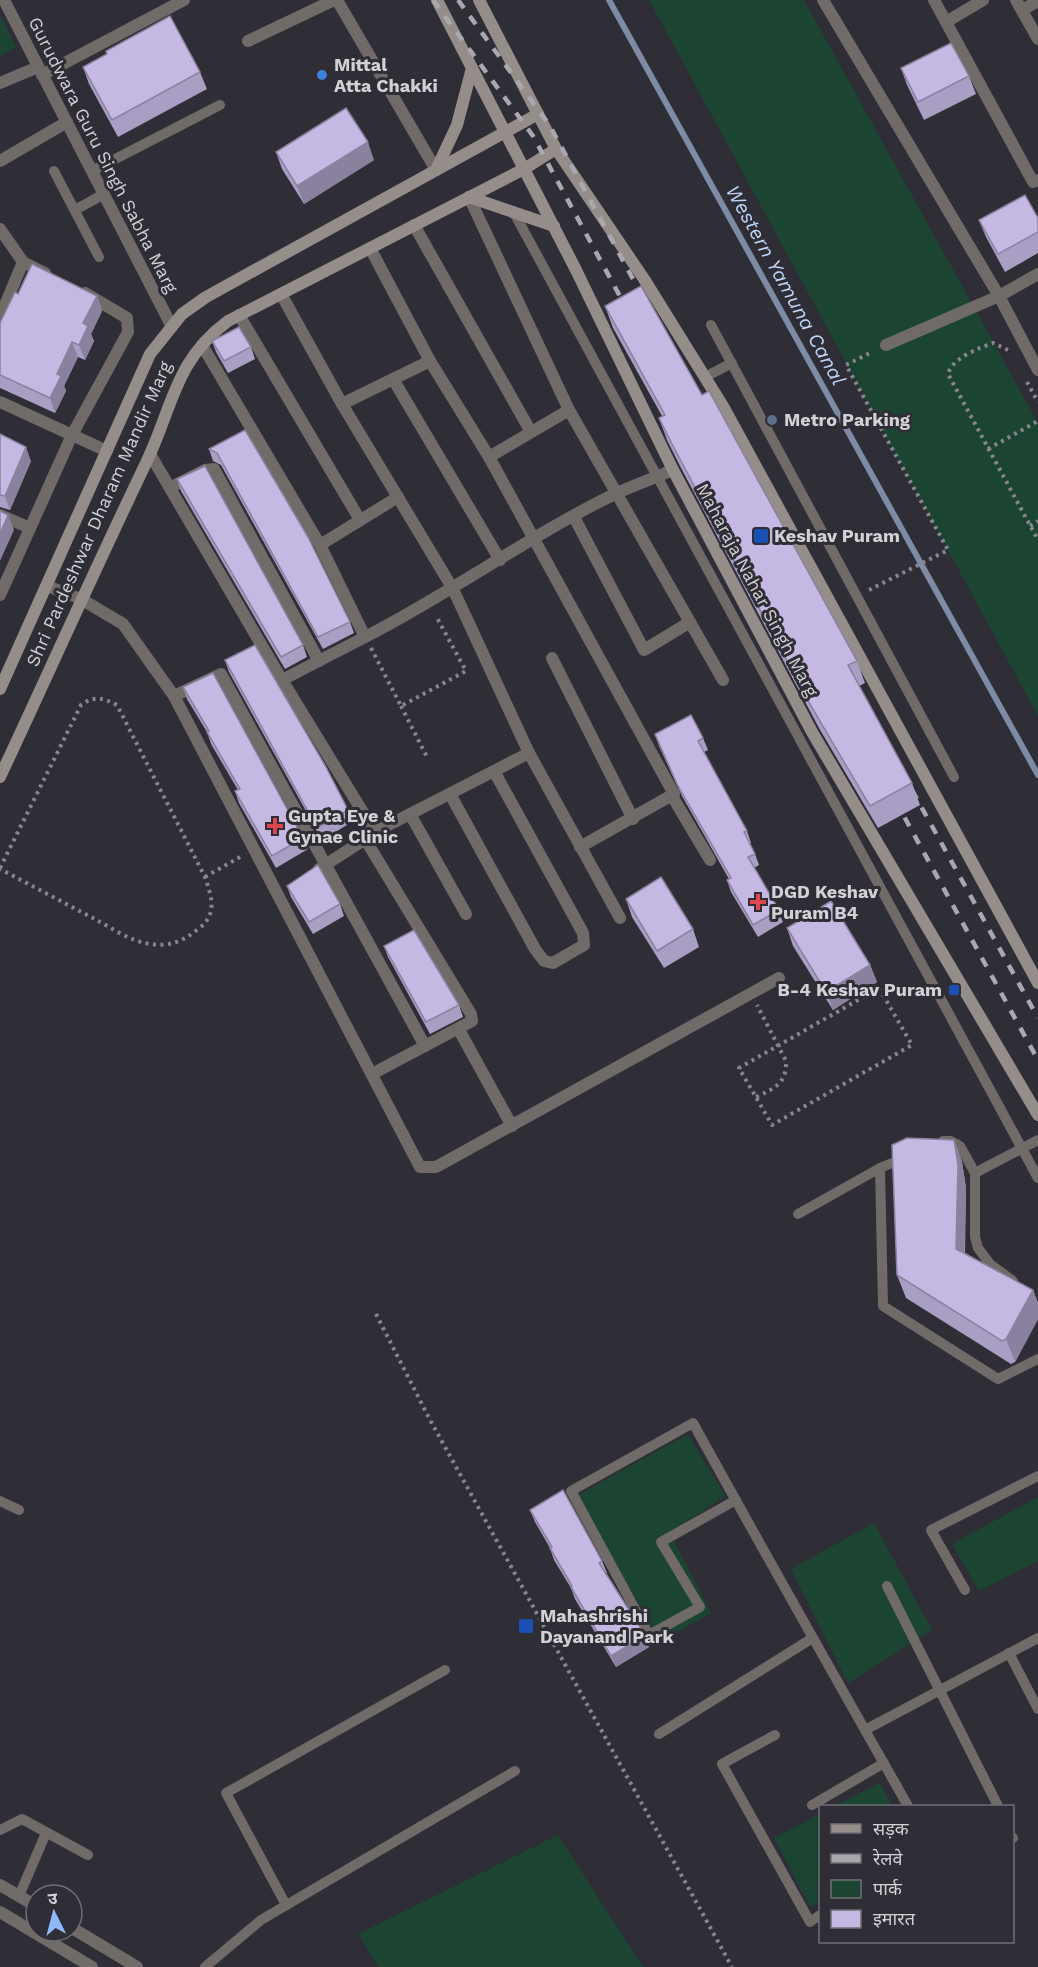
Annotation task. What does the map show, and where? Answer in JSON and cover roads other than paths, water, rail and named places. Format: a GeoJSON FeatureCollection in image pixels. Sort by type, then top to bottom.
{"type":"FeatureCollection","features":[{"type":"Feature","properties":{"kind":"main road","name":"Maharaja Nahar Singh Marg"},"geometry":{"type":"LineString","coordinates":[[437,0],[554,226],[673,470],[839,778],[1038,1115]]}},
{"type":"Feature","properties":{"kind":"main road"},"geometry":{"type":"LineString","coordinates":[[479,0],[556,150],[644,279],[705,377],[1038,984]]}},
{"type":"Feature","properties":{"kind":"main road"},"geometry":{"type":"LineString","coordinates":[[436,170],[457,125],[472,68]]}},
{"type":"Feature","properties":{"kind":"main road","name":"Shri Pardeshwar Dharam Mandir Marg"},"geometry":{"type":"LineString","coordinates":[[0,689],[150,354],[171,326],[206,297],[538,114]]}},
{"type":"Feature","properties":{"kind":"main road","name":"Shri Pardeshwar Dharam Mandir Marg"},"geometry":{"type":"LineString","coordinates":[[1,772],[150,454],[182,370],[206,337],[239,315],[524,169],[556,150]]}},
{"type":"Feature","properties":{"kind":"main road"},"geometry":{"type":"LineString","coordinates":[[469,197],[554,226]]}},
{"type":"Feature","properties":{"kind":"street","name":"Gurudwara Guru Singh Sabha Marg"},"geometry":{"type":"LineString","coordinates":[[4,0],[171,326]]}},
{"type":"Feature","properties":{"kind":"street"},"geometry":{"type":"LineString","coordinates":[[0,83],[40,71],[163,5],[184,0]]}},
{"type":"Feature","properties":{"kind":"street"},"geometry":{"type":"LineString","coordinates":[[248,41],[336,0],[436,170]]}},
{"type":"Feature","properties":{"kind":"street"},"geometry":{"type":"LineString","coordinates":[[824,0],[999,296],[1038,370]]}},
{"type":"Feature","properties":{"kind":"street"},"geometry":{"type":"LineString","coordinates":[[934,0],[1033,182],[1038,180]]}},
{"type":"Feature","properties":{"kind":"street"},"geometry":{"type":"LineString","coordinates":[[946,22],[983,0]]}},
{"type":"Feature","properties":{"kind":"street"},"geometry":{"type":"LineString","coordinates":[[1038,1],[1019,5],[1038,39]]}},
{"type":"Feature","properties":{"kind":"street"},"geometry":{"type":"LineString","coordinates":[[0,161],[67,122]]}},
{"type":"Feature","properties":{"kind":"street"},"geometry":{"type":"LineString","coordinates":[[469,197],[569,410],[723,681]]}},
{"type":"Feature","properties":{"kind":"street"},"geometry":{"type":"LineString","coordinates":[[414,225],[531,432]]}},
{"type":"Feature","properties":{"kind":"street"},"geometry":{"type":"LineString","coordinates":[[0,229],[23,262],[52,277]]}},
{"type":"Feature","properties":{"kind":"street"},"geometry":{"type":"LineString","coordinates":[[370,248],[430,361],[489,457],[674,791],[672,796],[580,847]]}},
{"type":"Feature","properties":{"kind":"street"},"geometry":{"type":"LineString","coordinates":[[0,317],[23,262]]}},
{"type":"Feature","properties":{"kind":"street"},"geometry":{"type":"LineString","coordinates":[[886,345],[999,296],[1038,274]]}},
{"type":"Feature","properties":{"kind":"street"},"geometry":{"type":"LineString","coordinates":[[0,595],[72,435],[128,332],[127,318],[112,307],[72,287]]}},
{"type":"Feature","properties":{"kind":"street"},"geometry":{"type":"LineString","coordinates":[[281,294],[342,404],[453,589],[529,753],[620,918]]}},
{"type":"Feature","properties":{"kind":"street"},"geometry":{"type":"LineString","coordinates":[[239,315],[360,520]]}},
{"type":"Feature","properties":{"kind":"street"},"geometry":{"type":"LineString","coordinates":[[202,345],[320,545],[365,637]]}},
{"type":"Feature","properties":{"kind":"street"},"geometry":{"type":"LineString","coordinates":[[342,404],[430,361]]}},
{"type":"Feature","properties":{"kind":"street"},"geometry":{"type":"LineString","coordinates":[[393,379],[500,560]]}},
{"type":"Feature","properties":{"kind":"street"},"geometry":{"type":"LineString","coordinates":[[0,402],[107,451]]}},
{"type":"Feature","properties":{"kind":"street"},"geometry":{"type":"LineString","coordinates":[[489,457],[569,410]]}},
{"type":"Feature","properties":{"kind":"street"},"geometry":{"type":"LineString","coordinates":[[150,454],[282,680],[471,1014],[472,1021],[459,1030],[372,1074]]}},
{"type":"Feature","properties":{"kind":"street"},"geometry":{"type":"LineString","coordinates":[[171,487],[205,470],[214,469],[319,661]]}},
{"type":"Feature","properties":{"kind":"street"},"geometry":{"type":"LineString","coordinates":[[282,680],[453,589],[533,539],[617,493],[673,470]]}},
{"type":"Feature","properties":{"kind":"street"},"geometry":{"type":"LineString","coordinates":[[320,545],[398,497]]}},
{"type":"Feature","properties":{"kind":"street"},"geometry":{"type":"LineString","coordinates":[[0,515],[30,528]]}},
{"type":"Feature","properties":{"kind":"street"},"geometry":{"type":"LineString","coordinates":[[574,517],[644,650],[690,622]]}},
{"type":"Feature","properties":{"kind":"street"},"geometry":{"type":"LineString","coordinates":[[47,586],[81,599],[123,624],[174,696],[253,849],[282,893],[420,1167],[436,1167],[779,978]]}},
{"type":"Feature","properties":{"kind":"street"},"geometry":{"type":"LineString","coordinates":[[552,658],[633,819]]}},
{"type":"Feature","properties":{"kind":"street"},"geometry":{"type":"LineString","coordinates":[[174,696],[222,674],[425,1046]]}},
{"type":"Feature","properties":{"kind":"street"},"geometry":{"type":"LineString","coordinates":[[307,877],[370,836],[529,753]]}},
{"type":"Feature","properties":{"kind":"street"},"geometry":{"type":"LineString","coordinates":[[450,794],[535,949],[544,961],[553,963],[584,945],[583,933],[494,771]]}},
{"type":"Feature","properties":{"kind":"street"},"geometry":{"type":"LineString","coordinates":[[672,796],[710,860]]}},
{"type":"Feature","properties":{"kind":"street"},"geometry":{"type":"LineString","coordinates":[[410,814],[466,914]]}},
{"type":"Feature","properties":{"kind":"street"},"geometry":{"type":"LineString","coordinates":[[459,1030],[512,1126]]}},
{"type":"Feature","properties":{"kind":"street"},"geometry":{"type":"LineString","coordinates":[[0,1885],[24,1899]]}},
{"type":"Feature","properties":{"kind":"street"},"geometry":{"type":"LineString","coordinates":[[0,1912],[92,1967]]}},
{"type":"Feature","properties":{"kind":"street"},"geometry":{"type":"LineString","coordinates":[[84,1935],[137,1967]]}},
{"type":"Feature","properties":{"kind":"lane"},"geometry":{"type":"LineString","coordinates":[[92,171],[220,105]]}},
{"type":"Feature","properties":{"kind":"lane"},"geometry":{"type":"LineString","coordinates":[[54,171],[99,257]]}},
{"type":"Feature","properties":{"kind":"lane"},"geometry":{"type":"LineString","coordinates":[[75,210],[104,194]]}},
{"type":"Feature","properties":{"kind":"lane"},"geometry":{"type":"LineString","coordinates":[[513,211],[608,382],[1038,1178]]}},
{"type":"Feature","properties":{"kind":"lane"},"geometry":{"type":"LineString","coordinates":[[711,325],[954,777]]}},
{"type":"Feature","properties":{"kind":"lane"},"geometry":{"type":"LineString","coordinates":[[705,377],[732,363]]}},
{"type":"Feature","properties":{"kind":"lane"},"geometry":{"type":"LineString","coordinates":[[608,382],[626,372]]}},
{"type":"Feature","properties":{"kind":"lane"},"geometry":{"type":"LineString","coordinates":[[639,443],[657,434]]}},
{"type":"Feature","properties":{"kind":"lane"},"geometry":{"type":"LineString","coordinates":[[826,787],[839,778]]}},
{"type":"Feature","properties":{"kind":"lane"},"geometry":{"type":"LineString","coordinates":[[934,1145],[945,1140],[957,1144],[975,1173],[975,1237],[978,1248],[990,1264],[1023,1288]]}},
{"type":"Feature","properties":{"kind":"lane"},"geometry":{"type":"LineString","coordinates":[[975,1173],[1038,1140]]}},
{"type":"Feature","properties":{"kind":"lane"},"geometry":{"type":"LineString","coordinates":[[798,1214],[880,1168],[913,1154]]}},
{"type":"Feature","properties":{"kind":"lane"},"geometry":{"type":"LineString","coordinates":[[880,1168],[883,1306],[998,1378],[1038,1359]]}},
{"type":"Feature","properties":{"kind":"lane"},"geometry":{"type":"LineString","coordinates":[[736,1500],[662,1542],[700,1607],[649,1635],[572,1491],[693,1423],[736,1500],[811,1639],[907,1805]]}},
{"type":"Feature","properties":{"kind":"lane"},"geometry":{"type":"LineString","coordinates":[[965,1590],[931,1530],[1038,1476]]}},
{"type":"Feature","properties":{"kind":"lane"},"geometry":{"type":"LineString","coordinates":[[0,1501],[20,1510]]}},
{"type":"Feature","properties":{"kind":"lane"},"geometry":{"type":"LineString","coordinates":[[887,1586],[998,1805]]}},
{"type":"Feature","properties":{"kind":"lane"},"geometry":{"type":"LineString","coordinates":[[865,1730],[1038,1638]]}},
{"type":"Feature","properties":{"kind":"lane"},"geometry":{"type":"LineString","coordinates":[[659,1734],[811,1639]]}},
{"type":"Feature","properties":{"kind":"lane"},"geometry":{"type":"LineString","coordinates":[[1009,1653],[1038,1709]]}},
{"type":"Feature","properties":{"kind":"lane"},"geometry":{"type":"LineString","coordinates":[[286,1905],[226,1793],[445,1670]]}},
{"type":"Feature","properties":{"kind":"lane"},"geometry":{"type":"LineString","coordinates":[[776,1735],[722,1764],[810,1922],[819,1917]]}},
{"type":"Feature","properties":{"kind":"lane"},"geometry":{"type":"LineString","coordinates":[[812,1805],[884,1763]]}},
{"type":"Feature","properties":{"kind":"lane"},"geometry":{"type":"LineString","coordinates":[[205,1967],[261,1920],[515,1771]]}},
{"type":"Feature","properties":{"kind":"lane"},"geometry":{"type":"LineString","coordinates":[[0,1830],[22,1820],[88,1855]]}},
{"type":"Feature","properties":{"kind":"lane"},"geometry":{"type":"LineString","coordinates":[[19,1896],[46,1833]]}},
{"type":"Feature","properties":{"kind":"waterway","name":"Western Yamuna Canal"},"geometry":{"type":"LineString","coordinates":[[609,0],[1038,775]]}},
{"type":"Feature","properties":{"kind":"railway"},"geometry":{"type":"LineString","coordinates":[[433,0],[533,136],[629,313]]}},
{"type":"Feature","properties":{"kind":"railway"},"geometry":{"type":"LineString","coordinates":[[458,0],[550,126],[646,303]]}},
{"type":"Feature","properties":{"kind":"railway"},"geometry":{"type":"LineString","coordinates":[[912,790],[1038,1018]]}},
{"type":"Feature","properties":{"kind":"railway"},"geometry":{"type":"LineString","coordinates":[[895,800],[1038,1060]]}},
{"type":"Feature","properties":{"kind":"place","name":"Mittal Atta Chakki"},"geometry":{"type":"Point","coordinates":[322,75]}},
{"type":"Feature","properties":{"kind":"place","name":"Metro Parking"},"geometry":{"type":"Point","coordinates":[772,420]}},
{"type":"Feature","properties":{"kind":"place","name":"Keshav Puram"},"geometry":{"type":"Point","coordinates":[761,536]}},
{"type":"Feature","properties":{"kind":"place","name":"Gupta Eye & Gynae Clinic"},"geometry":{"type":"Point","coordinates":[275,826]}},
{"type":"Feature","properties":{"kind":"place","name":"DGD Keshav Puram B4"},"geometry":{"type":"Point","coordinates":[758,902]}},
{"type":"Feature","properties":{"kind":"place","name":"B-4 Keshav Puram"},"geometry":{"type":"Point","coordinates":[954,990]}},
{"type":"Feature","properties":{"kind":"place","name":"Mahashrishi Dayanand Park"},"geometry":{"type":"Point","coordinates":[526,1626]}}]}
